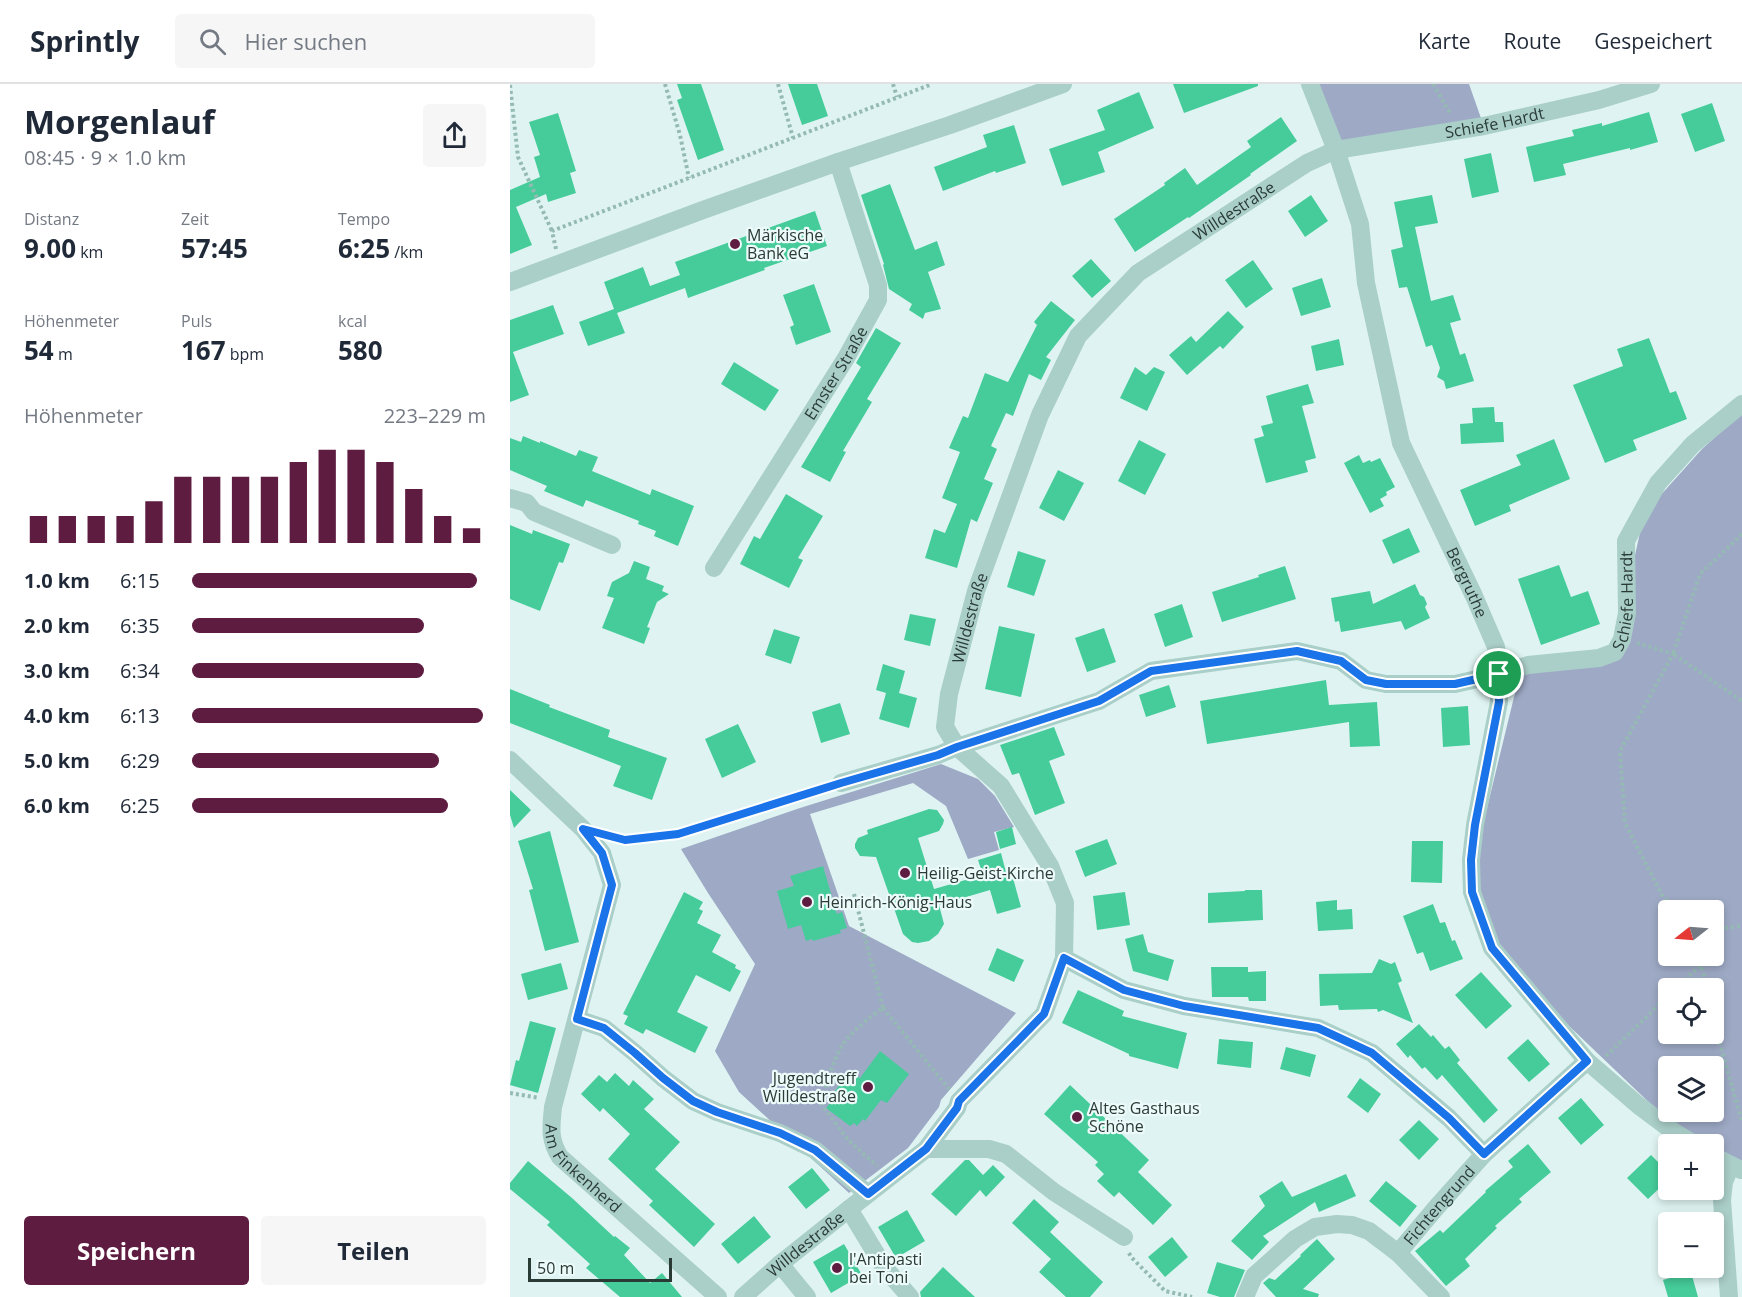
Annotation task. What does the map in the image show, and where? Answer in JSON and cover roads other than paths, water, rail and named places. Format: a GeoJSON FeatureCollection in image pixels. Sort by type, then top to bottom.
{"type":"FeatureCollection","features":[{"type":"Feature","properties":{"kind":"street"},"geometry":{"type":"LineString","coordinates":[[510,282],[703,210],[1063,84]]}},
{"type":"Feature","properties":{"kind":"street","name":"Bergruthe"},"geometry":{"type":"LineString","coordinates":[[1310,84],[1360,224],[1366,283],[1401,443],[1496,646],[1499,702],[1472,848],[1472,892],[1492,948],[1591,1064],[1638,1105],[1677,1134]]}},
{"type":"Feature","properties":{"kind":"street","name":"Schiefe Hardt"},"geometry":{"type":"LineString","coordinates":[[1335,150],[1484,126],[1599,100],[1651,84]]}},
{"type":"Feature","properties":{"kind":"street","name":"Willdestraße"},"geometry":{"type":"LineString","coordinates":[[743,1297],[780,1264],[926,1149],[957,1108],[959,1101],[1044,1014],[1064,958],[1065,903],[1050,866],[1001,786],[957,747],[945,727],[949,694],[976,591],[1040,415],[1078,336],[1138,273],[1307,163],[1335,150]]}},
{"type":"Feature","properties":{"kind":"street","name":"Emster Straße"},"geometry":{"type":"LineString","coordinates":[[714,568],[846,358],[878,300],[878,285],[838,162]]}},
{"type":"Feature","properties":{"kind":"street","name":"Schiefe Hardt"},"geometry":{"type":"LineString","coordinates":[[841,783],[938,755],[1099,701],[1151,671],[1297,651],[1341,661],[1366,680],[1386,684],[1455,684],[1528,665],[1599,658],[1615,652],[1622,639],[1627,613],[1626,542],[1658,483],[1693,444],[1742,404]]}},
{"type":"Feature","properties":{"kind":"street"},"geometry":{"type":"LineString","coordinates":[[510,498],[527,503],[534,513],[612,545]]}},
{"type":"Feature","properties":{"kind":"street","name":"Am Finkenherd"},"geometry":{"type":"LineString","coordinates":[[510,760],[583,829],[602,853],[612,885],[554,1101],[550,1131],[553,1145],[560,1157],[718,1297]]}},
{"type":"Feature","properties":{"kind":"street"},"geometry":{"type":"LineString","coordinates":[[1064,958],[1124,990],[1184,1006],[1318,1028],[1372,1053],[1449,1118],[1484,1154]]}},
{"type":"Feature","properties":{"kind":"street"},"geometry":{"type":"LineString","coordinates":[[577,1019],[604,1028],[693,1101],[717,1112],[780,1133],[815,1150],[868,1194]]}},
{"type":"Feature","properties":{"kind":"street","name":"Fichtengrund"},"geometry":{"type":"LineString","coordinates":[[1398,1253],[1484,1154],[1591,1064]]}},
{"type":"Feature","properties":{"kind":"street"},"geometry":{"type":"LineString","coordinates":[[926,1149],[989,1149],[1006,1155],[1054,1191],[1124,1237]]}},
{"type":"Feature","properties":{"kind":"street"},"geometry":{"type":"LineString","coordinates":[[1729,1297],[1722,1200],[1724,1182],[1736,1168]]}},
{"type":"Feature","properties":{"kind":"street"},"geometry":{"type":"LineString","coordinates":[[849,1209],[884,1267],[910,1297]]}},
{"type":"Feature","properties":{"kind":"street"},"geometry":{"type":"LineString","coordinates":[[1245,1297],[1254,1276],[1295,1239],[1315,1227],[1337,1224],[1352,1225],[1369,1231],[1398,1253],[1441,1297]]}},
{"type":"Feature","properties":{"kind":"street"},"geometry":{"type":"LineString","coordinates":[[780,1264],[807,1297]]}},
{"type":"Feature","properties":{"kind":"place","name":"Märkische Bank eG"},"geometry":{"type":"Point","coordinates":[735,244]}},
{"type":"Feature","properties":{"kind":"place","name":"Heilig-Geist-Kirche"},"geometry":{"type":"Point","coordinates":[905,873]}},
{"type":"Feature","properties":{"kind":"place","name":"Heinrich-König-Haus"},"geometry":{"type":"Point","coordinates":[807,902]}},
{"type":"Feature","properties":{"kind":"place","name":"Jugendtreff Willdestraße"},"geometry":{"type":"Point","coordinates":[868,1087]}},
{"type":"Feature","properties":{"kind":"place","name":"Altes Gasthaus Schöne"},"geometry":{"type":"Point","coordinates":[1077,1117]}},
{"type":"Feature","properties":{"kind":"place","name":"l'Antipasti bei Toni"},"geometry":{"type":"Point","coordinates":[837,1268]}}]}
